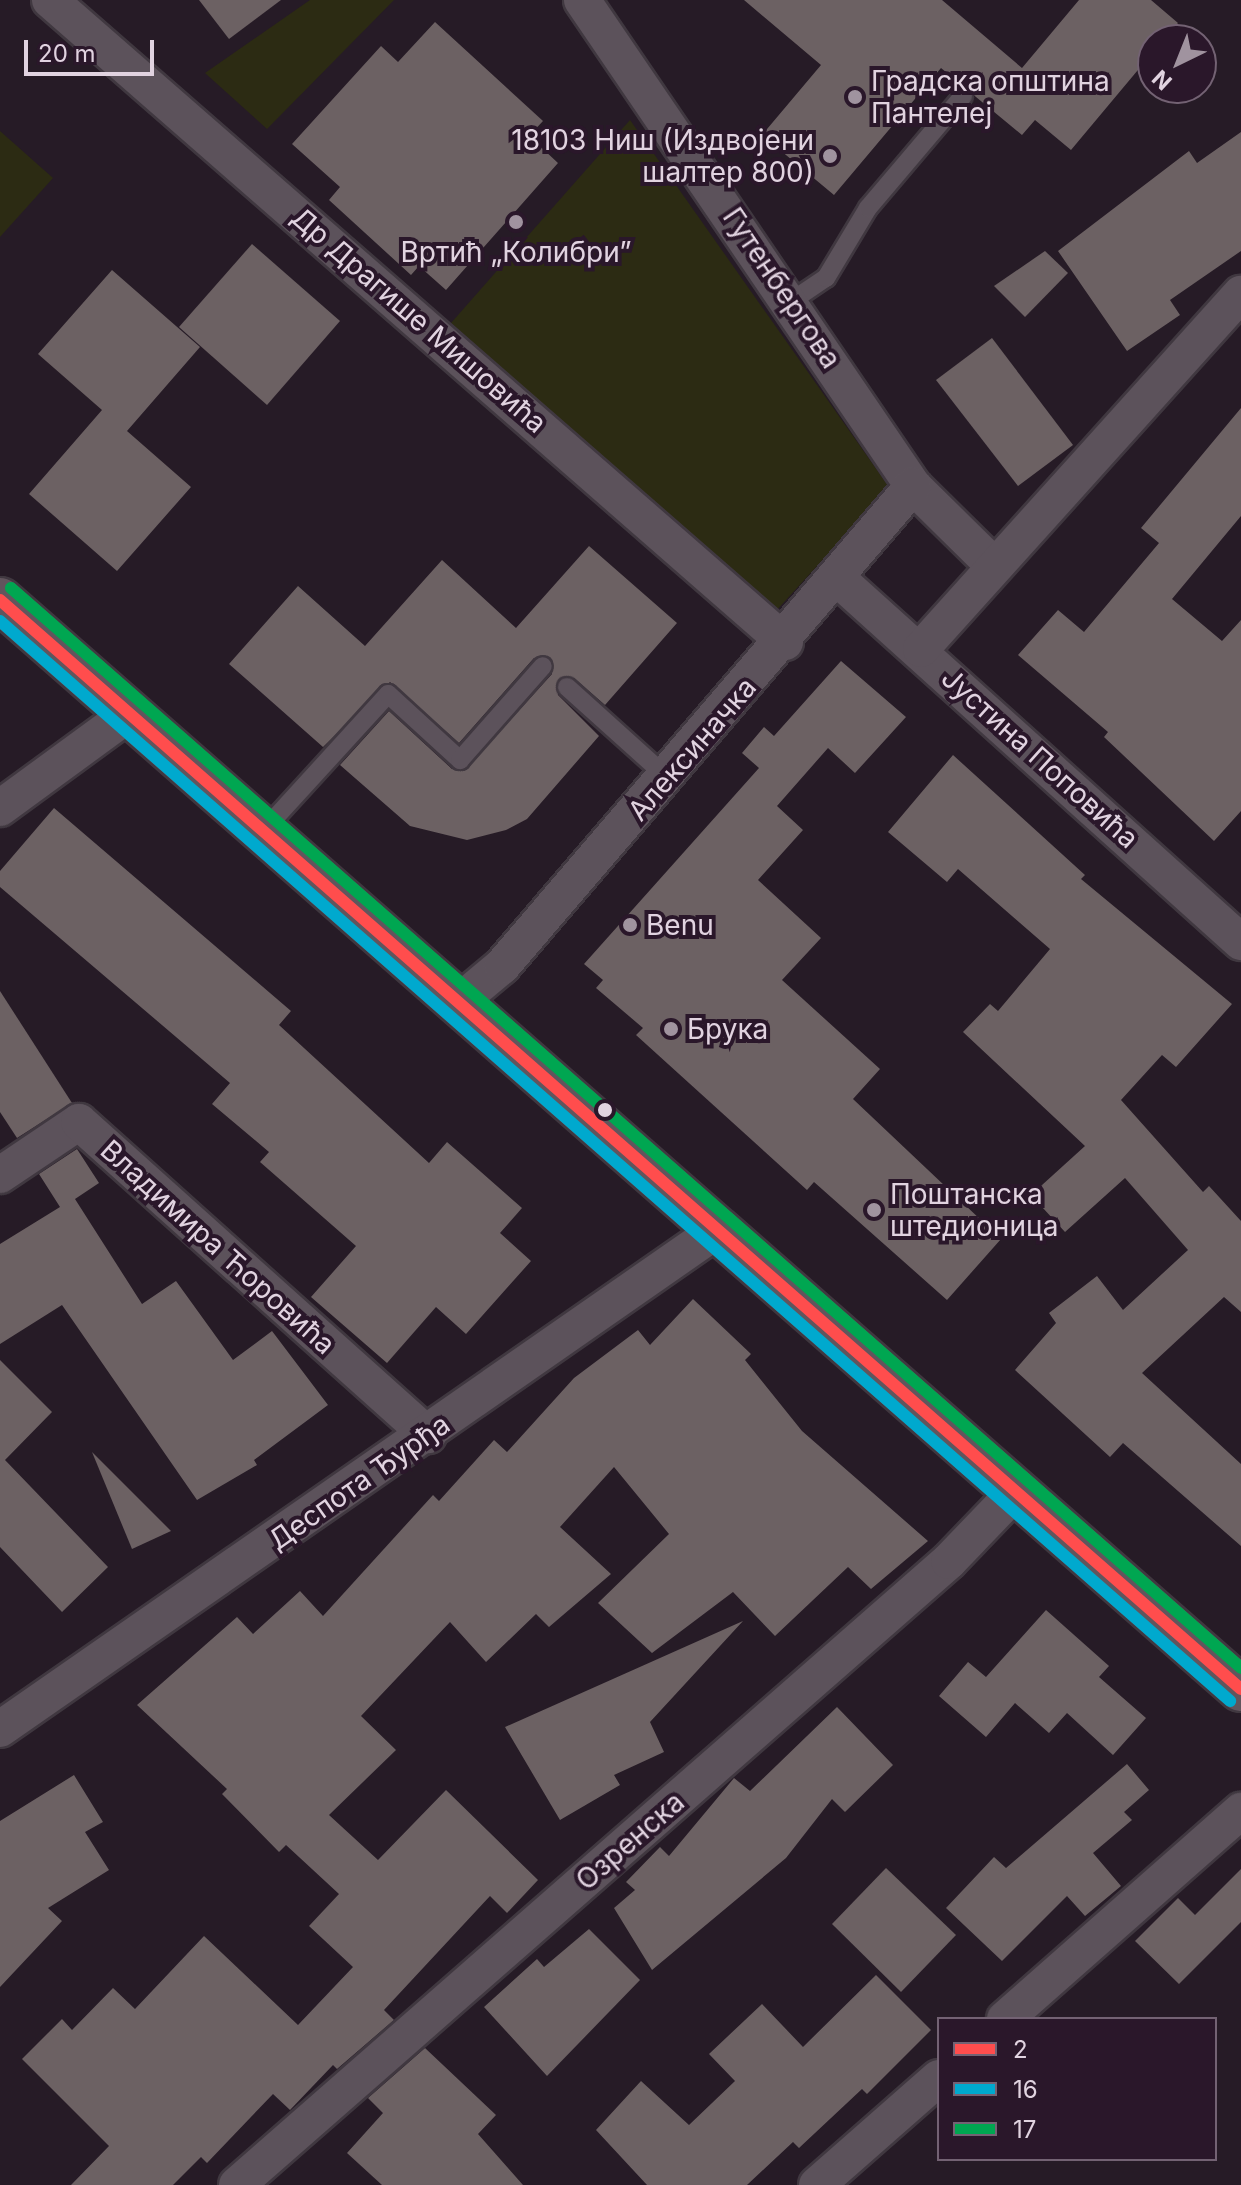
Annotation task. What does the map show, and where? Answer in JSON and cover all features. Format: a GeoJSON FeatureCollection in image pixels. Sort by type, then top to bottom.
{"type":"FeatureCollection","features":[{"type":"Feature","properties":{"kind":"main road"},"geometry":{"type":"LineString","coordinates":[[0,600],[1241,1689]]}},
{"type":"Feature","properties":{"kind":"street","name":"Др Драгише Мишовића"},"geometry":{"type":"LineString","coordinates":[[50,0],[785,642]]}},
{"type":"Feature","properties":{"kind":"street","name":"Гутенбергова"},"geometry":{"type":"LineString","coordinates":[[582,0],[793,300],[913,486],[994,566]]}},
{"type":"Feature","properties":{"kind":"street"},"geometry":{"type":"LineString","coordinates":[[921,649],[1241,294]]}},
{"type":"Feature","properties":{"kind":"street","name":"Алексиначка"},"geometry":{"type":"LineString","coordinates":[[459,1002],[502,966],[785,642],[913,486]]}},
{"type":"Feature","properties":{"kind":"street","name":"Јустина Поповића"},"geometry":{"type":"LineString","coordinates":[[837,578],[921,649],[1241,942]]}},
{"type":"Feature","properties":{"kind":"street"},"geometry":{"type":"LineString","coordinates":[[0,808],[131,712]]}},
{"type":"Feature","properties":{"kind":"street","name":"Владимира Ћоровића"},"geometry":{"type":"LineString","coordinates":[[0,1175],[79,1122],[428,1435]]}},
{"type":"Feature","properties":{"kind":"street","name":"Деспота Ђурђа"},"geometry":{"type":"LineString","coordinates":[[0,1729],[428,1435],[716,1231]]}},
{"type":"Feature","properties":{"kind":"street","name":"Озренска"},"geometry":{"type":"LineString","coordinates":[[237,2185],[949,1561],[1017,1490]]}},
{"type":"Feature","properties":{"kind":"street"},"geometry":{"type":"LineString","coordinates":[[1007,2017],[1241,1811]]}},
{"type":"Feature","properties":{"kind":"street"},"geometry":{"type":"LineString","coordinates":[[817,2185],[937,2080]]}},
{"type":"Feature","properties":{"kind":"lane"},"geometry":{"type":"LineString","coordinates":[[793,300],[826,278],[868,208],[963,96]]}},
{"type":"Feature","properties":{"kind":"lane"},"geometry":{"type":"LineString","coordinates":[[264,830],[388,694],[460,760],[543,666]]}},
{"type":"Feature","properties":{"kind":"lane"},"geometry":{"type":"LineString","coordinates":[[567,687],[667,777]]}},
{"type":"Feature","properties":{"kind":"shaded area"},"geometry":{"type":"Polygon","coordinates":[[[310,0],[394,0],[267,129],[205,73],[310,0]]]}},
{"type":"Feature","properties":{"kind":"shaded area"},"geometry":{"type":"Polygon","coordinates":[[[630,120],[889,487],[776,611],[451,323],[630,120]]]}},
{"type":"Feature","properties":{"kind":"shaded area"},"geometry":{"type":"Polygon","coordinates":[[[0,131],[53,178],[0,237],[0,131]]]}},
{"type":"Feature","properties":{"kind":"building"},"geometry":{"type":"Polygon","coordinates":[[[199,0],[281,0],[229,39],[199,0]]]}},
{"type":"Feature","properties":{"kind":"building"},"geometry":{"type":"Polygon","coordinates":[[[744,0],[942,0],[1022,68],[1079,0],[1151,0],[1178,23],[1137,24],[1137,71],[1071,150],[1035,120],[1022,135],[941,68],[834,195],[762,135],[821,65],[744,0]]]}},
{"type":"Feature","properties":{"kind":"building"},"geometry":{"type":"Polygon","coordinates":[[[435,22],[543,121],[529,136],[558,163],[446,290],[419,266],[411,275],[329,200],[340,187],[292,144],[381,46],[398,62],[435,22]]]}},
{"type":"Feature","properties":{"kind":"building"},"geometry":{"type":"Polygon","coordinates":[[[1241,132],[1241,251],[1170,300],[1180,315],[1127,351],[1058,251],[1189,151],[1197,163],[1241,132]]]}},
{"type":"Feature","properties":{"kind":"building"},"geometry":{"type":"Polygon","coordinates":[[[252,244],[340,321],[267,405],[179,327],[252,244]]]}},
{"type":"Feature","properties":{"kind":"building"},"geometry":{"type":"Polygon","coordinates":[[[1045,251],[1068,273],[1025,317],[994,286],[1045,251]]]}},
{"type":"Feature","properties":{"kind":"building"},"geometry":{"type":"Polygon","coordinates":[[[112,270],[200,347],[127,431],[191,487],[117,571],[29,494],[102,410],[38,354],[112,270]]]}},
{"type":"Feature","properties":{"kind":"building"},"geometry":{"type":"Polygon","coordinates":[[[992,338],[1073,445],[1018,486],[936,380],[992,338]]]}},
{"type":"Feature","properties":{"kind":"building"},"geometry":{"type":"Polygon","coordinates":[[[1241,408],[1241,516],[1172,599],[1222,641],[1241,620],[1241,811],[1214,841],[1104,737],[1108,732],[1018,655],[1058,610],[1084,632],[1159,543],[1141,528],[1241,408]]]}},
{"type":"Feature","properties":{"kind":"building"},"geometry":{"type":"Polygon","coordinates":[[[589,546],[677,623],[605,705],[574,678],[558,680],[558,695],[599,736],[527,819],[506,830],[467,840],[410,826],[340,765],[389,711],[452,769],[464,771],[552,674],[550,657],[534,658],[459,743],[390,682],[323,747],[229,664],[298,586],[365,646],[442,560],[516,628],[589,546]]]}},
{"type":"Feature","properties":{"kind":"building"},"geometry":{"type":"Polygon","coordinates":[[[841,661],[906,717],[855,773],[828,748],[777,806],[803,830],[758,880],[821,938],[782,980],[880,1069],[853,1099],[1001,1239],[947,1300],[814,1182],[807,1190],[636,1035],[643,1028],[596,988],[603,980],[584,964],[759,768],[742,753],[764,727],[774,736],[841,661]]]}},
{"type":"Feature","properties":{"kind":"building"},"geometry":{"type":"Polygon","coordinates":[[[953,755],[1085,875],[1081,879],[1232,1004],[1176,1067],[1162,1055],[1121,1100],[1203,1192],[1209,1186],[1241,1221],[1241,1312],[1224,1297],[1142,1373],[1241,1464],[1241,1546],[1123,1443],[1110,1457],[1015,1370],[1056,1323],[1049,1313],[1097,1276],[1123,1310],[1188,1250],[1125,1178],[1065,1232],[1031,1195],[1085,1146],[963,1032],[990,1004],[998,1011],[1050,949],[958,869],[947,882],[888,832],[953,755]]]}},
{"type":"Feature","properties":{"kind":"building"},"geometry":{"type":"Polygon","coordinates":[[[54,808],[291,1011],[279,1025],[429,1163],[447,1142],[522,1208],[500,1233],[531,1261],[466,1334],[436,1307],[387,1363],[311,1297],[356,1246],[260,1162],[269,1152],[212,1104],[230,1083],[0,887],[0,871],[54,808]]]}},
{"type":"Feature","properties":{"kind":"building"},"geometry":{"type":"Polygon","coordinates":[[[0,991],[72,1103],[17,1138],[0,1112],[0,991]]]}},
{"type":"Feature","properties":{"kind":"building"},"geometry":{"type":"Polygon","coordinates":[[[77,1149],[99,1183],[75,1199],[142,1304],[176,1281],[233,1360],[272,1331],[328,1405],[254,1460],[257,1465],[197,1500],[62,1305],[0,1344],[0,1244],[60,1207],[39,1174],[77,1149]]]}},
{"type":"Feature","properties":{"kind":"building"},"geometry":{"type":"Polygon","coordinates":[[[693,1299],[751,1354],[745,1360],[802,1431],[928,1541],[871,1589],[848,1567],[775,1636],[733,1592],[652,1653],[598,1603],[669,1534],[614,1467],[560,1527],[611,1574],[549,1627],[536,1614],[486,1662],[450,1622],[361,1716],[396,1750],[329,1815],[378,1860],[446,1790],[538,1880],[507,1913],[490,1896],[384,2010],[394,2020],[337,2069],[333,2065],[290,2110],[273,2094],[207,2163],[201,2157],[173,2185],[71,2185],[109,2146],[22,2059],[62,2019],[72,2030],[113,1988],[135,2009],[204,1936],[298,2025],[353,1967],[309,1926],[339,1894],[286,1845],[279,1852],[222,1794],[227,1789],[137,1705],[237,1617],[253,1634],[300,1591],[323,1616],[433,1495],[439,1501],[494,1440],[507,1452],[574,1378],[638,1330],[650,1345],[693,1299]]]}},
{"type":"Feature","properties":{"kind":"building"},"geometry":{"type":"Polygon","coordinates":[[[0,1360],[52,1412],[5,1460],[108,1567],[62,1612],[0,1547],[0,1360]]]}},
{"type":"Feature","properties":{"kind":"building"},"geometry":{"type":"Polygon","coordinates":[[[92,1452],[171,1531],[132,1549],[92,1452]]]}},
{"type":"Feature","properties":{"kind":"building"},"geometry":{"type":"Polygon","coordinates":[[[1046,1610],[1109,1666],[1099,1677],[1146,1718],[1113,1755],[1067,1713],[1049,1733],[1015,1703],[986,1737],[939,1696],[968,1662],[986,1677],[1046,1610]]]}},
{"type":"Feature","properties":{"kind":"building"},"geometry":{"type":"Polygon","coordinates":[[[743,1621],[650,1722],[664,1752],[614,1775],[620,1785],[560,1820],[505,1727],[743,1621]]]}},
{"type":"Feature","properties":{"kind":"building"},"geometry":{"type":"Polygon","coordinates":[[[837,1707],[893,1765],[845,1812],[832,1799],[786,1858],[652,1970],[614,1908],[635,1890],[626,1882],[660,1847],[669,1856],[734,1778],[750,1791],[837,1707]]]}},
{"type":"Feature","properties":{"kind":"building"},"geometry":{"type":"Polygon","coordinates":[[[1127,1764],[1149,1790],[1124,1812],[1132,1820],[1093,1853],[1121,1886],[1085,1916],[1067,1896],[1002,1961],[946,1908],[994,1857],[1006,1868],[1127,1764]]]}},
{"type":"Feature","properties":{"kind":"building"},"geometry":{"type":"Polygon","coordinates":[[[74,1775],[103,1822],[85,1832],[109,1870],[48,1908],[62,1921],[0,1987],[0,1821],[74,1775]]]}},
{"type":"Feature","properties":{"kind":"building"},"geometry":{"type":"Polygon","coordinates":[[[886,1868],[956,1935],[901,1992],[832,1924],[886,1868]]]}},
{"type":"Feature","properties":{"kind":"building"},"geometry":{"type":"Polygon","coordinates":[[[1241,1869],[1241,1922],[1179,1984],[1135,1941],[1178,1898],[1195,1915],[1241,1869]]]}},
{"type":"Feature","properties":{"kind":"building"},"geometry":{"type":"Polygon","coordinates":[[[589,1929],[640,1980],[547,2076],[484,2007],[537,1959],[544,1967],[589,1929]]]}},
{"type":"Feature","properties":{"kind":"building"},"geometry":{"type":"Polygon","coordinates":[[[876,1975],[931,2030],[867,2094],[862,2089],[799,2148],[793,2142],[747,2185],[647,2185],[596,2130],[641,2081],[689,2125],[735,2081],[709,2054],[762,2004],[803,2047],[876,1975]]]}},
{"type":"Feature","properties":{"kind":"building"},"geometry":{"type":"Polygon","coordinates":[[[425,2048],[496,2115],[478,2134],[523,2185],[382,2185],[347,2153],[383,2113],[368,2098],[425,2048]]]}},
{"type":"Feature","properties":{"kind":"transit line","name":"17"},"geometry":{"type":"LineString","coordinates":[[11,588],[1241,1668]]}},
{"type":"Feature","properties":{"kind":"transit line","name":"2"},"geometry":{"type":"LineString","coordinates":[[0,600],[1241,1689]]}},
{"type":"Feature","properties":{"kind":"transit line","name":"16"},"geometry":{"type":"LineString","coordinates":[[0,621],[1230,1701]]}},
{"type":"Feature","properties":{"kind":"place","name":"Градска општина Пантелеј"},"geometry":{"type":"Point","coordinates":[855,97]}},
{"type":"Feature","properties":{"kind":"place","name":"18103 Ниш (Издвојени шалтер 800)"},"geometry":{"type":"Point","coordinates":[830,156]}},
{"type":"Feature","properties":{"kind":"place","name":"Вртић „Колибри”"},"geometry":{"type":"Point","coordinates":[516,222]}},
{"type":"Feature","properties":{"kind":"place","name":"Benu"},"geometry":{"type":"Point","coordinates":[630,925]}},
{"type":"Feature","properties":{"kind":"place","name":"Брука"},"geometry":{"type":"Point","coordinates":[671,1029]}},
{"type":"Feature","properties":{"kind":"place","name":"Поштанска штедионица"},"geometry":{"type":"Point","coordinates":[874,1210]}}]}
